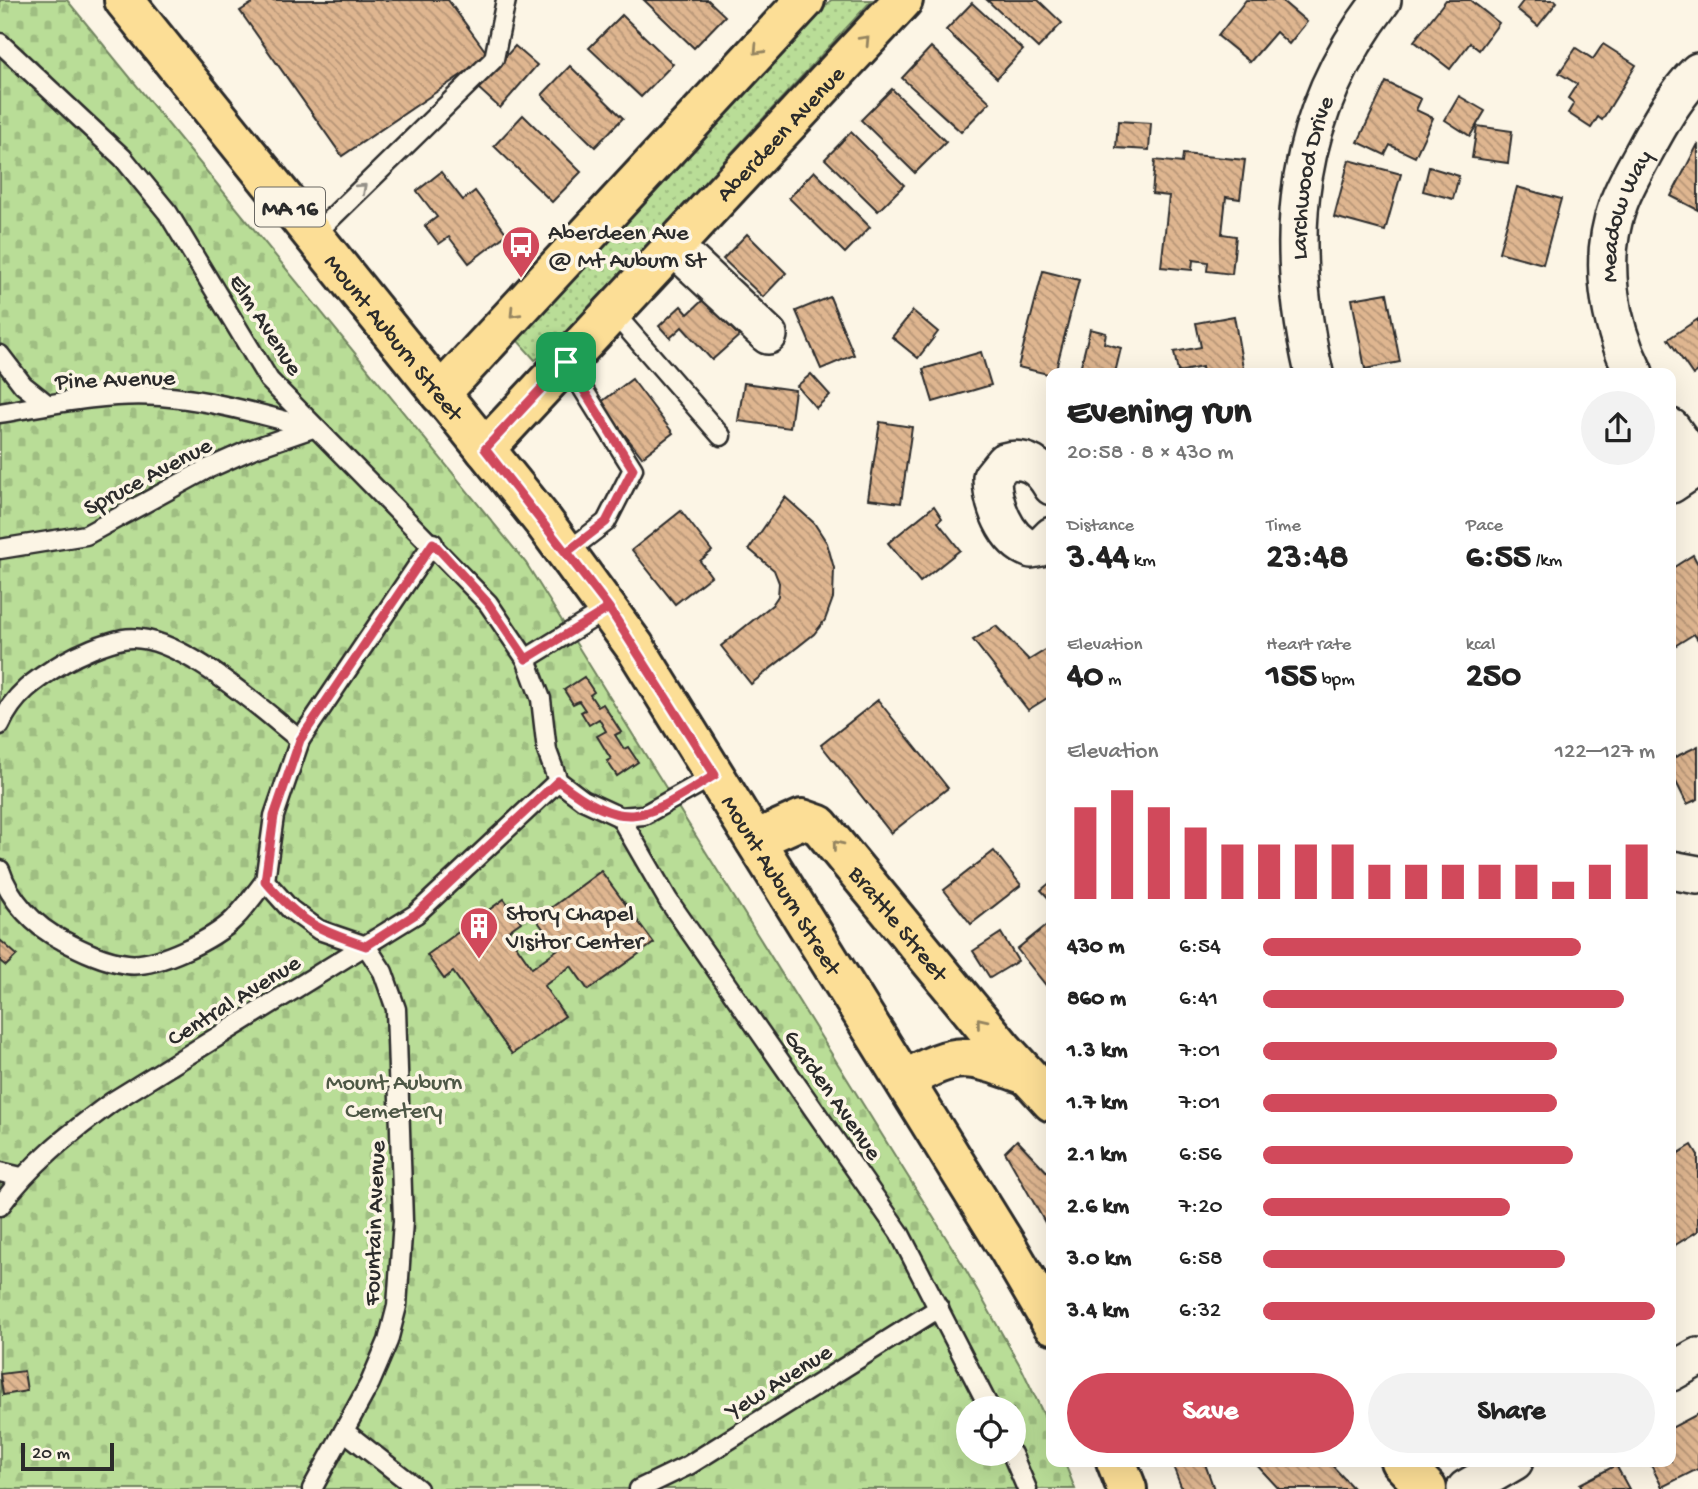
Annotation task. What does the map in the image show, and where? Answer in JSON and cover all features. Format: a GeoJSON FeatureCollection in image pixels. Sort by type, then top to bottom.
{"type":"FeatureCollection","features":[{"type":"Feature","properties":{"kind":"main road","name":"Mount Auburn Street"},"geometry":{"type":"LineString","coordinates":[[124,0],[485,449],[609,608],[905,1080],[1046,1314]]}},
{"type":"Feature","properties":{"kind":"main road"},"geometry":{"type":"LineString","coordinates":[[440,394],[805,0]]}},
{"type":"Feature","properties":{"kind":"main road","name":"Aberdeen Avenue"},"geometry":{"type":"LineString","coordinates":[[485,449],[903,0]]}},
{"type":"Feature","properties":{"kind":"main road","name":"Brattle Street"},"geometry":{"type":"LineString","coordinates":[[755,839],[802,819],[820,825],[1025,1074],[1046,1096]]}},
{"type":"Feature","properties":{"kind":"main road"},"geometry":{"type":"LineString","coordinates":[[905,1080],[940,1061],[962,1057],[1025,1074]]}},
{"type":"Feature","properties":{"kind":"main road"},"geometry":{"type":"LineString","coordinates":[[1118,1467],[1127,1489]]}},
{"type":"Feature","properties":{"kind":"main road"},"geometry":{"type":"LineString","coordinates":[[1406,1467],[1427,1489]]}},
{"type":"Feature","properties":{"kind":"street","name":"Larchwood Drive"},"geometry":{"type":"LineString","coordinates":[[1313,368],[1300,295],[1298,221],[1302,174],[1310,136],[1331,79],[1351,43],[1382,0]]}},
{"type":"Feature","properties":{"kind":"street","name":"Meadow Way"},"geometry":{"type":"LineString","coordinates":[[1632,368],[1620,340],[1611,306],[1609,252],[1614,220],[1622,195],[1653,134],[1698,72]]}},
{"type":"Feature","properties":{"kind":"street"},"geometry":{"type":"LineString","coordinates":[[674,247],[768,335]]}},
{"type":"Feature","properties":{"kind":"street"},"geometry":{"type":"LineString","coordinates":[[1676,435],[1698,466],[1676,481]]}},
{"type":"Feature","properties":{"kind":"street"},"geometry":{"type":"LineString","coordinates":[[1046,477],[1042,471],[1025,460],[1004,462],[992,477],[997,505],[1013,537],[1031,549],[1041,547],[1046,542]]}},
{"type":"Feature","properties":{"kind":"street"},"geometry":{"type":"LineString","coordinates":[[1676,871],[1698,875]]}},
{"type":"Feature","properties":{"kind":"street"},"geometry":{"type":"LineString","coordinates":[[1676,1369],[1698,1357]]}},
{"type":"Feature","properties":{"kind":"street"},"geometry":{"type":"LineString","coordinates":[[1466,1489],[1504,1467]]}},
{"type":"Feature","properties":{"kind":"lane"},"geometry":{"type":"LineString","coordinates":[[313,236],[494,59],[506,0]]}},
{"type":"Feature","properties":{"kind":"lane","name":"Elm Avenue"},"geometry":{"type":"LineString","coordinates":[[0,43],[123,158],[153,195],[192,252],[269,380],[313,428],[433,543],[488,603],[526,659],[541,699],[547,751],[558,781]]}},
{"type":"Feature","properties":{"kind":"lane"},"geometry":{"type":"LineString","coordinates":[[614,312],[721,436]]}},
{"type":"Feature","properties":{"kind":"lane"},"geometry":{"type":"LineString","coordinates":[[0,355],[23,385],[47,404]]}},
{"type":"Feature","properties":{"kind":"lane"},"geometry":{"type":"LineString","coordinates":[[566,362],[633,469],[606,522],[567,552]]}},
{"type":"Feature","properties":{"kind":"lane","name":"Pine Avenue"},"geometry":{"type":"LineString","coordinates":[[0,413],[47,404],[158,396],[228,405],[313,428]]}},
{"type":"Feature","properties":{"kind":"lane","name":"Spruce Avenue"},"geometry":{"type":"LineString","coordinates":[[0,548],[86,535],[205,470],[252,449],[313,428]]}},
{"type":"Feature","properties":{"kind":"lane"},"geometry":{"type":"LineString","coordinates":[[0,870],[17,902],[46,932],[91,955],[130,965],[163,960],[233,920],[265,881],[274,816],[300,740],[433,543]]}},
{"type":"Feature","properties":{"kind":"lane"},"geometry":{"type":"LineString","coordinates":[[526,659],[609,608]]}},
{"type":"Feature","properties":{"kind":"lane"},"geometry":{"type":"LineString","coordinates":[[0,725],[6,711],[31,681],[73,657],[125,638],[172,646],[239,690],[300,740]]}},
{"type":"Feature","properties":{"kind":"lane"},"geometry":{"type":"LineString","coordinates":[[558,781],[583,800],[620,817],[644,816],[715,775]]}},
{"type":"Feature","properties":{"kind":"lane","name":"Central Avenue"},"geometry":{"type":"LineString","coordinates":[[0,1206],[21,1177],[65,1136],[112,1102],[416,914],[558,781]]}},
{"type":"Feature","properties":{"kind":"lane","name":"Garden Avenue"},"geometry":{"type":"LineString","coordinates":[[620,817],[668,900],[899,1232],[983,1396]]}},
{"type":"Feature","properties":{"kind":"lane"},"geometry":{"type":"LineString","coordinates":[[265,881],[290,909],[319,930],[366,946]]}},
{"type":"Feature","properties":{"kind":"lane","name":"Fountain Avenue"},"geometry":{"type":"LineString","coordinates":[[312,1489],[388,1341],[397,1306],[402,1221],[396,1009],[383,972],[366,946]]}},
{"type":"Feature","properties":{"kind":"lane"},"geometry":{"type":"LineString","coordinates":[[0,1172],[21,1177]]}},
{"type":"Feature","properties":{"kind":"lane","name":"Yew Avenue"},"geometry":{"type":"LineString","coordinates":[[639,1489],[689,1465],[939,1308]]}},
{"type":"Feature","properties":{"kind":"lane"},"geometry":{"type":"LineString","coordinates":[[344,1431],[418,1489]]}},
{"type":"Feature","properties":{"kind":"lane"},"geometry":{"type":"LineString","coordinates":[[1017,1466],[1027,1489]]}},
{"type":"Feature","properties":{"kind":"green space","name":"Mount Auburn Cemetery"},"geometry":{"type":"Polygon","coordinates":[[[0,0],[67,0],[526,563],[963,1265],[1022,1369],[1046,1419],[1046,1467],[1066,1467],[1075,1489],[0,1489],[0,0]]]}},
{"type":"Feature","properties":{"kind":"green space"},"geometry":{"type":"Polygon","coordinates":[[[831,0],[872,0],[549,351],[535,360],[517,340],[522,332],[831,0]]]}},
{"type":"Feature","properties":{"kind":"building"},"geometry":{"type":"Polygon","coordinates":[[[257,0],[448,0],[489,56],[342,156],[240,11],[257,0]]]}},
{"type":"Feature","properties":{"kind":"building"},"geometry":{"type":"Polygon","coordinates":[[[644,0],[708,0],[725,16],[694,48],[644,0]]]}},
{"type":"Feature","properties":{"kind":"building"},"geometry":{"type":"Polygon","coordinates":[[[987,0],[1038,0],[1062,23],[1038,48],[987,0]]]}},
{"type":"Feature","properties":{"kind":"building"},"geometry":{"type":"Polygon","coordinates":[[[1246,0],[1281,0],[1307,22],[1289,44],[1276,32],[1250,62],[1218,36],[1246,0]]]}},
{"type":"Feature","properties":{"kind":"building"},"geometry":{"type":"Polygon","coordinates":[[[1446,0],[1470,0],[1499,23],[1479,50],[1470,43],[1450,69],[1414,41],[1446,0]]]}},
{"type":"Feature","properties":{"kind":"building"},"geometry":{"type":"Polygon","coordinates":[[[1524,0],[1557,2],[1538,26],[1517,9],[1524,0]]]}},
{"type":"Feature","properties":{"kind":"building"},"geometry":{"type":"Polygon","coordinates":[[[972,3],[1023,50],[997,78],[946,30],[972,3]]]}},
{"type":"Feature","properties":{"kind":"building"},"geometry":{"type":"Polygon","coordinates":[[[622,15],[673,64],[641,97],[589,48],[622,15]]]}},
{"type":"Feature","properties":{"kind":"building"},"geometry":{"type":"Polygon","coordinates":[[[1603,44],[1636,65],[1602,120],[1598,117],[1591,128],[1568,113],[1574,103],[1568,98],[1577,84],[1559,73],[1576,48],[1593,59],[1603,44]]]}},
{"type":"Feature","properties":{"kind":"building"},"geometry":{"type":"Polygon","coordinates":[[[515,46],[537,65],[500,108],[478,88],[515,46]]]}},
{"type":"Feature","properties":{"kind":"building"},"geometry":{"type":"Polygon","coordinates":[[[931,47],[990,102],[961,132],[902,78],[931,47]]]}},
{"type":"Feature","properties":{"kind":"building"},"geometry":{"type":"Polygon","coordinates":[[[570,66],[623,118],[595,147],[542,95],[570,66]]]}},
{"type":"Feature","properties":{"kind":"building"},"geometry":{"type":"Polygon","coordinates":[[[1386,82],[1421,99],[1416,110],[1433,118],[1415,157],[1390,145],[1385,155],[1358,142],[1386,82]]]}},
{"type":"Feature","properties":{"kind":"building"},"geometry":{"type":"Polygon","coordinates":[[[892,89],[946,142],[915,173],[861,120],[892,89]]]}},
{"type":"Feature","properties":{"kind":"building"},"geometry":{"type":"Polygon","coordinates":[[[1459,96],[1485,111],[1470,136],[1445,120],[1459,96]]]}},
{"type":"Feature","properties":{"kind":"building"},"geometry":{"type":"Polygon","coordinates":[[[523,115],[581,172],[552,202],[494,146],[523,115]]]}},
{"type":"Feature","properties":{"kind":"building"},"geometry":{"type":"Polygon","coordinates":[[[1118,121],[1151,123],[1149,150],[1116,148],[1118,121]]]}},
{"type":"Feature","properties":{"kind":"building"},"geometry":{"type":"Polygon","coordinates":[[[1477,126],[1512,131],[1508,163],[1472,158],[1477,126]]]}},
{"type":"Feature","properties":{"kind":"building"},"geometry":{"type":"Polygon","coordinates":[[[851,132],[904,185],[878,211],[825,159],[851,132]]]}},
{"type":"Feature","properties":{"kind":"building"},"geometry":{"type":"Polygon","coordinates":[[[1698,144],[1698,210],[1671,196],[1698,144]]]}},
{"type":"Feature","properties":{"kind":"building"},"geometry":{"type":"Polygon","coordinates":[[[1183,154],[1245,160],[1240,199],[1226,197],[1222,234],[1236,236],[1232,274],[1207,271],[1208,262],[1193,260],[1192,270],[1161,267],[1169,196],[1152,194],[1155,160],[1182,163],[1183,154]]]}},
{"type":"Feature","properties":{"kind":"building"},"geometry":{"type":"Polygon","coordinates":[[[1349,160],[1401,174],[1385,231],[1334,217],[1349,160]]]}},
{"type":"Feature","properties":{"kind":"building"},"geometry":{"type":"Polygon","coordinates":[[[1429,167],[1459,176],[1453,199],[1423,191],[1429,167]]]}},
{"type":"Feature","properties":{"kind":"building"},"geometry":{"type":"Polygon","coordinates":[[[814,171],[870,227],[845,253],[789,198],[814,171]]]}},
{"type":"Feature","properties":{"kind":"building"},"geometry":{"type":"Polygon","coordinates":[[[441,172],[463,200],[475,191],[507,234],[469,263],[449,237],[439,244],[425,226],[437,217],[417,191],[441,172]]]}},
{"type":"Feature","properties":{"kind":"building"},"geometry":{"type":"Polygon","coordinates":[[[1517,187],[1561,199],[1543,264],[1499,252],[1517,187]]]}},
{"type":"Feature","properties":{"kind":"building"},"geometry":{"type":"Polygon","coordinates":[[[747,234],[786,273],[763,297],[723,259],[747,234]]]}},
{"type":"Feature","properties":{"kind":"building"},"geometry":{"type":"Polygon","coordinates":[[[1043,271],[1079,280],[1056,368],[1046,368],[1046,374],[1018,367],[1043,271]]]}},
{"type":"Feature","properties":{"kind":"building"},"geometry":{"type":"Polygon","coordinates":[[[1387,293],[1400,362],[1365,368],[1352,299],[1387,293]]]}},
{"type":"Feature","properties":{"kind":"building"},"geometry":{"type":"Polygon","coordinates":[[[830,297],[854,355],[821,369],[796,311],[830,297]]]}},
{"type":"Feature","properties":{"kind":"building"},"geometry":{"type":"Polygon","coordinates":[[[704,299],[739,336],[712,360],[682,327],[670,338],[659,326],[681,306],[688,314],[704,299]]]}},
{"type":"Feature","properties":{"kind":"building"},"geometry":{"type":"Polygon","coordinates":[[[913,311],[938,332],[918,358],[892,337],[913,311]]]}},
{"type":"Feature","properties":{"kind":"building"},"geometry":{"type":"Polygon","coordinates":[[[1234,316],[1243,368],[1177,368],[1174,352],[1201,347],[1196,323],[1234,316]]]}},
{"type":"Feature","properties":{"kind":"building"},"geometry":{"type":"Polygon","coordinates":[[[1698,319],[1698,371],[1693,375],[1668,339],[1698,319]]]}},
{"type":"Feature","properties":{"kind":"building"},"geometry":{"type":"Polygon","coordinates":[[[1090,329],[1106,333],[1104,343],[1121,348],[1116,368],[1080,368],[1090,329]]]}},
{"type":"Feature","properties":{"kind":"building"},"geometry":{"type":"Polygon","coordinates":[[[981,352],[991,385],[933,402],[923,369],[981,352]]]}},
{"type":"Feature","properties":{"kind":"building"},"geometry":{"type":"Polygon","coordinates":[[[811,374],[830,395],[816,408],[797,386],[811,374]]]}},
{"type":"Feature","properties":{"kind":"building"},"geometry":{"type":"Polygon","coordinates":[[[632,379],[673,433],[642,457],[600,403],[632,379]]]}},
{"type":"Feature","properties":{"kind":"building"},"geometry":{"type":"Polygon","coordinates":[[[744,383],[795,390],[790,428],[738,421],[744,383]]]}},
{"type":"Feature","properties":{"kind":"building"},"geometry":{"type":"Polygon","coordinates":[[[880,422],[912,427],[901,503],[868,499],[880,422]]]}},
{"type":"Feature","properties":{"kind":"building"},"geometry":{"type":"Polygon","coordinates":[[[785,497],[814,523],[827,543],[834,568],[833,598],[825,620],[814,634],[751,684],[721,646],[772,605],[778,596],[779,583],[774,570],[749,549],[785,497]]]}},
{"type":"Feature","properties":{"kind":"building"},"geometry":{"type":"Polygon","coordinates":[[[934,506],[942,518],[938,522],[960,550],[920,582],[888,543],[934,506]]]}},
{"type":"Feature","properties":{"kind":"building"},"geometry":{"type":"Polygon","coordinates":[[[681,511],[712,551],[700,561],[711,576],[675,604],[632,550],[681,511]]]}},
{"type":"Feature","properties":{"kind":"building"},"geometry":{"type":"Polygon","coordinates":[[[1693,555],[1698,564],[1698,640],[1694,634],[1676,645],[1676,566],[1693,555]]]}},
{"type":"Feature","properties":{"kind":"building"},"geometry":{"type":"Polygon","coordinates":[[[996,626],[1029,660],[1046,650],[1046,699],[1028,710],[973,640],[996,626]]]}},
{"type":"Feature","properties":{"kind":"building"},"geometry":{"type":"Polygon","coordinates":[[[584,677],[594,692],[590,695],[598,707],[603,704],[621,732],[615,735],[624,749],[628,747],[638,762],[617,776],[607,761],[611,759],[597,736],[606,731],[599,719],[589,725],[581,712],[585,710],[579,701],[573,704],[564,690],[584,677]]]}},
{"type":"Feature","properties":{"kind":"building"},"geometry":{"type":"Polygon","coordinates":[[[878,700],[948,788],[891,833],[821,745],[878,700]]]}},
{"type":"Feature","properties":{"kind":"building"},"geometry":{"type":"Polygon","coordinates":[[[1698,746],[1698,799],[1687,804],[1676,782],[1676,757],[1698,746]]]}},
{"type":"Feature","properties":{"kind":"building"},"geometry":{"type":"Polygon","coordinates":[[[994,851],[1021,885],[971,924],[944,890],[994,851]]]}},
{"type":"Feature","properties":{"kind":"building","name":"Story Chapel VIsitor Center"},"geometry":{"type":"Polygon","coordinates":[[[601,871],[654,943],[588,990],[571,966],[544,986],[565,1016],[512,1054],[453,972],[444,979],[427,955],[504,899],[521,922],[507,932],[532,968],[558,949],[536,919],[601,871]]]}},
{"type":"Feature","properties":{"kind":"building"},"geometry":{"type":"Polygon","coordinates":[[[1046,926],[1046,985],[1017,949],[1046,926]]]}},
{"type":"Feature","properties":{"kind":"building"},"geometry":{"type":"Polygon","coordinates":[[[1001,933],[1018,961],[990,978],[973,951],[1001,933]]]}},
{"type":"Feature","properties":{"kind":"building"},"geometry":{"type":"Polygon","coordinates":[[[0,940],[17,955],[6,966],[0,961],[0,940]]]}},
{"type":"Feature","properties":{"kind":"building"},"geometry":{"type":"Polygon","coordinates":[[[1017,1140],[1046,1171],[1046,1224],[1005,1152],[1017,1140]]]}},
{"type":"Feature","properties":{"kind":"building"},"geometry":{"type":"Polygon","coordinates":[[[1692,1145],[1698,1155],[1698,1231],[1676,1245],[1676,1153],[1692,1145]]]}},
{"type":"Feature","properties":{"kind":"building"},"geometry":{"type":"Polygon","coordinates":[[[24,1371],[27,1391],[3,1395],[0,1374],[24,1371]]]}},
{"type":"Feature","properties":{"kind":"building"},"geometry":{"type":"Polygon","coordinates":[[[1698,1414],[1698,1469],[1662,1487],[1652,1467],[1676,1467],[1676,1425],[1698,1414]]]}},
{"type":"Feature","properties":{"kind":"building"},"geometry":{"type":"Polygon","coordinates":[[[1173,1467],[1206,1467],[1214,1489],[1182,1489],[1173,1467]]]}},
{"type":"Feature","properties":{"kind":"building"},"geometry":{"type":"Polygon","coordinates":[[[1259,1467],[1334,1467],[1354,1489],[1279,1489],[1259,1467]]]}},
{"type":"Feature","properties":{"kind":"building"},"geometry":{"type":"Polygon","coordinates":[[[1617,1467],[1629,1489],[1583,1489],[1580,1484],[1617,1467]]]}},
{"type":"Feature","properties":{"kind":"place","name":"Aberdeen Ave @ Mt Auburn St"},"geometry":{"type":"Point","coordinates":[521,279]}},
{"type":"Feature","properties":{"kind":"place","name":"Story Chapel VIsitor Center"},"geometry":{"type":"Point","coordinates":[479,960]}},
{"type":"Feature","properties":{"kind":"route"},"geometry":{"type":"LineString","coordinates":[[566,362],[485,449],[609,608],[715,775],[644,816],[620,817],[583,800],[558,781],[416,914],[366,946],[319,930],[290,909],[265,881],[265,859],[284,779],[300,740],[433,543],[488,603],[526,659],[609,608],[567,552],[606,522],[633,469],[566,362]]}}]}
